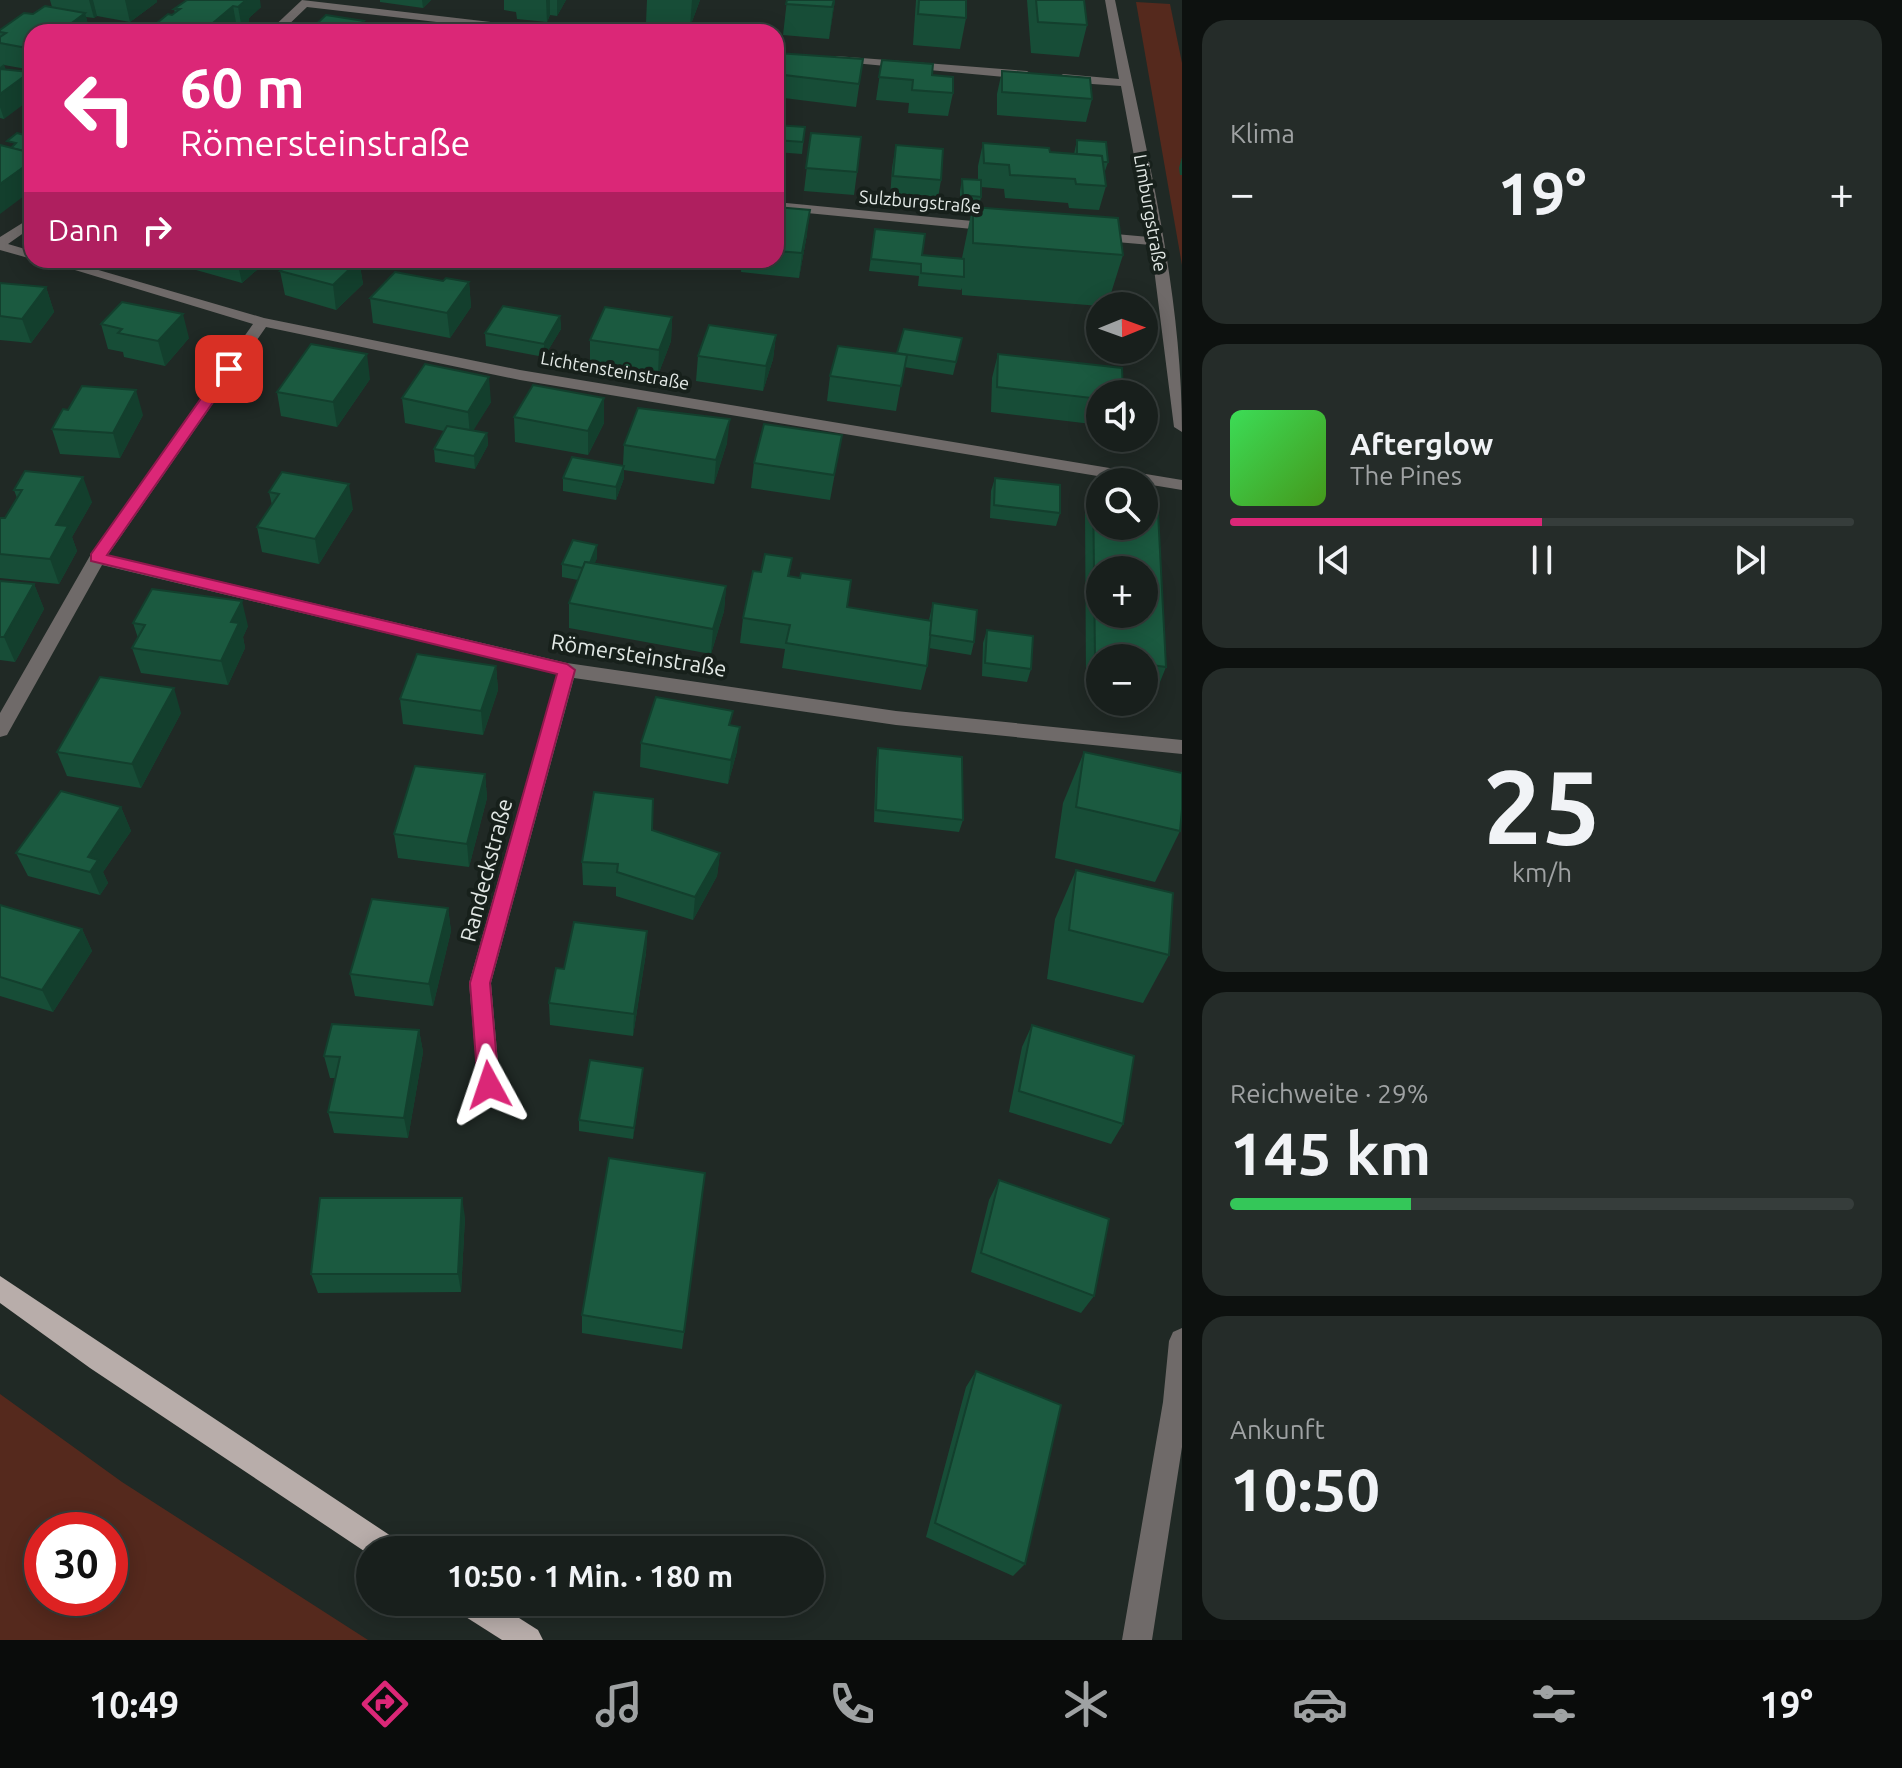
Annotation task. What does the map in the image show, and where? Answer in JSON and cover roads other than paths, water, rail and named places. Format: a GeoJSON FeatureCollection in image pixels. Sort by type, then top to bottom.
{"type":"FeatureCollection","features":[{"type":"Feature","properties":{"kind":"main road"},"geometry":{"type":"LineString","coordinates":[[0,1288],[99,1359],[366,1536]]}},
{"type":"Feature","properties":{"kind":"main road"},"geometry":{"type":"LineString","coordinates":[[490,1616],[528,1640]]}},
{"type":"Feature","properties":{"kind":"street","name":"Limburgstraße"},"geometry":{"type":"LineString","coordinates":[[1110,0],[1157,242],[1182,427]]}},
{"type":"Feature","properties":{"kind":"street"},"geometry":{"type":"LineString","coordinates":[[282,24],[306,1],[488,24]]}},
{"type":"Feature","properties":{"kind":"street"},"geometry":{"type":"LineString","coordinates":[[822,57],[1035,76]]}},
{"type":"Feature","properties":{"kind":"street"},"geometry":{"type":"LineString","coordinates":[[1051,77],[1127,83]]}},
{"type":"Feature","properties":{"kind":"street","name":"Sulzburgstraße"},"geometry":{"type":"LineString","coordinates":[[784,207],[1003,228]]}},
{"type":"Feature","properties":{"kind":"street"},"geometry":{"type":"LineString","coordinates":[[0,244],[24,227]]}},
{"type":"Feature","properties":{"kind":"street"},"geometry":{"type":"LineString","coordinates":[[1080,235],[1157,242]]}},
{"type":"Feature","properties":{"kind":"street"},"geometry":{"type":"LineString","coordinates":[[0,244],[24,252]]}},
{"type":"Feature","properties":{"kind":"street","name":"Lichtensteinstraße"},"geometry":{"type":"LineString","coordinates":[[76,268],[262,322],[520,375],[1182,485]]}},
{"type":"Feature","properties":{"kind":"street"},"geometry":{"type":"LineString","coordinates":[[0,730],[97,558],[262,322]]}},
{"type":"Feature","properties":{"kind":"street","name":"Römersteinstraße"},"geometry":{"type":"LineString","coordinates":[[97,558],[567,670],[896,718],[1182,747]]}},
{"type":"Feature","properties":{"kind":"street","name":"Randeckstraße"},"geometry":{"type":"LineString","coordinates":[[489,1085],[480,983],[567,670]]}},
{"type":"Feature","properties":{"kind":"street"},"geometry":{"type":"LineString","coordinates":[[1137,1640],[1176,1402],[1182,1341]]}}]}
